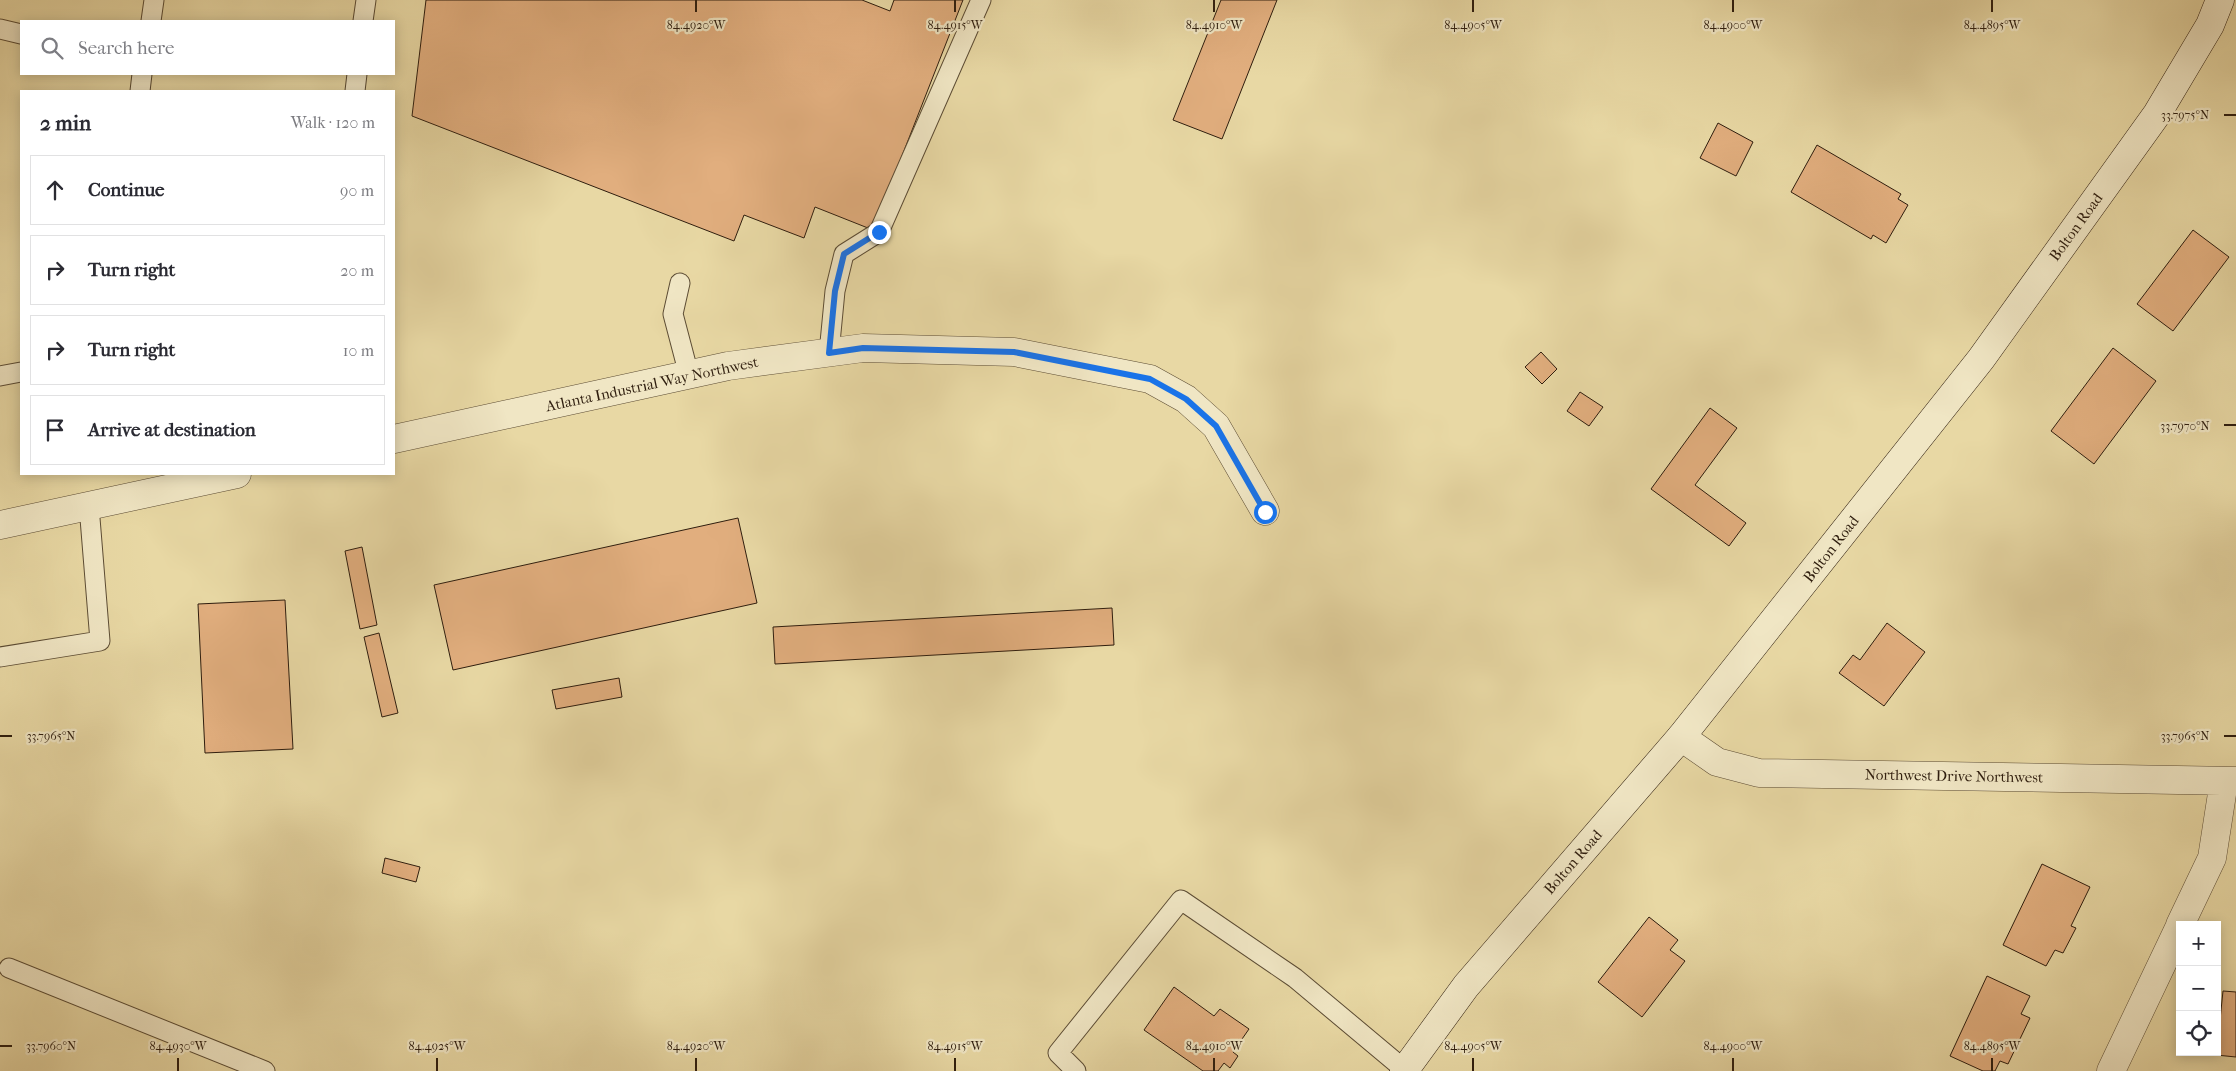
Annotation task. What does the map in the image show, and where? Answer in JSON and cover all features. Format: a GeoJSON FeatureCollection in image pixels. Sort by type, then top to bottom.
{"type":"FeatureCollection","features":[{"type":"Feature","properties":{"kind":"street","name":"Bolton Road"},"geometry":{"type":"LineString","coordinates":[[1404,1070],[1466,986],[1681,737],[1981,359],[2157,114],[2210,25],[2220,0]]}},
{"type":"Feature","properties":{"kind":"street","name":"Atlanta Industrial Way Northwest"},"geometry":{"type":"LineString","coordinates":[[395,440],[728,366],[863,348],[1014,352],[1150,379],[1186,399],[1216,426],[1265,512]]}},
{"type":"Feature","properties":{"kind":"street"},"geometry":{"type":"LineString","coordinates":[[0,525],[232,475]]}},
{"type":"Feature","properties":{"kind":"street","name":"Northwest Drive Northwest"},"geometry":{"type":"LineString","coordinates":[[1681,737],[1717,762],[1760,773],[2230,781]]}},
{"type":"Feature","properties":{"kind":"street"},"geometry":{"type":"LineString","coordinates":[[2182,921],[2212,858],[2230,781]]}},
{"type":"Feature","properties":{"kind":"street"},"geometry":{"type":"LineString","coordinates":[[2111,1071],[2176,933]]}},
{"type":"Feature","properties":{"kind":"lane"},"geometry":{"type":"LineString","coordinates":[[151,20],[154,0]]}},
{"type":"Feature","properties":{"kind":"lane"},"geometry":{"type":"LineString","coordinates":[[363,20],[366,0]]}},
{"type":"Feature","properties":{"kind":"lane"},"geometry":{"type":"LineString","coordinates":[[829,353],[835,291],[844,254],[879,232],[981,0]]}},
{"type":"Feature","properties":{"kind":"lane"},"geometry":{"type":"LineString","coordinates":[[0,30],[20,34]]}},
{"type":"Feature","properties":{"kind":"lane"},"geometry":{"type":"LineString","coordinates":[[140,90],[142,75]]}},
{"type":"Feature","properties":{"kind":"lane"},"geometry":{"type":"LineString","coordinates":[[355,90],[357,75]]}},
{"type":"Feature","properties":{"kind":"lane"},"geometry":{"type":"LineString","coordinates":[[680,283],[674,314],[688,375]]}},
{"type":"Feature","properties":{"kind":"lane"},"geometry":{"type":"LineString","coordinates":[[0,376],[20,372]]}},
{"type":"Feature","properties":{"kind":"lane"},"geometry":{"type":"LineString","coordinates":[[0,658],[100,640],[88,506]]}},
{"type":"Feature","properties":{"kind":"lane"},"geometry":{"type":"LineString","coordinates":[[1076,1071],[1058,1053],[1181,900],[1295,978],[1404,1070]]}},
{"type":"Feature","properties":{"kind":"lane"},"geometry":{"type":"LineString","coordinates":[[9,968],[265,1071]]}},
{"type":"Feature","properties":{"kind":"building"},"geometry":{"type":"Polygon","coordinates":[[[426,0],[862,0],[890,11],[894,0],[963,0],[873,230],[815,207],[804,238],[744,215],[734,241],[412,116],[426,0]]]}},
{"type":"Feature","properties":{"kind":"building"},"geometry":{"type":"Polygon","coordinates":[[[1221,0],[1277,0],[1222,139],[1173,120],[1221,0]]]}},
{"type":"Feature","properties":{"kind":"building"},"geometry":{"type":"Polygon","coordinates":[[[1718,123],[1753,142],[1736,176],[1700,158],[1718,123]]]}},
{"type":"Feature","properties":{"kind":"building"},"geometry":{"type":"Polygon","coordinates":[[[1817,145],[1901,194],[1898,199],[1908,205],[1886,243],[1873,235],[1871,239],[1791,192],[1817,145]]]}},
{"type":"Feature","properties":{"kind":"building"},"geometry":{"type":"Polygon","coordinates":[[[2193,230],[2229,257],[2173,331],[2137,304],[2193,230]]]}},
{"type":"Feature","properties":{"kind":"building"},"geometry":{"type":"Polygon","coordinates":[[[2113,348],[2156,381],[2094,464],[2051,431],[2113,348]]]}},
{"type":"Feature","properties":{"kind":"building"},"geometry":{"type":"Polygon","coordinates":[[[1541,352],[1557,369],[1542,384],[1525,367],[1541,352]]]}},
{"type":"Feature","properties":{"kind":"building"},"geometry":{"type":"Polygon","coordinates":[[[1580,392],[1603,407],[1589,426],[1567,411],[1580,392]]]}},
{"type":"Feature","properties":{"kind":"building"},"geometry":{"type":"Polygon","coordinates":[[[1710,408],[1737,428],[1695,485],[1746,523],[1729,546],[1651,489],[1710,408]]]}},
{"type":"Feature","properties":{"kind":"building"},"geometry":{"type":"Polygon","coordinates":[[[738,518],[757,603],[453,670],[434,585],[738,518]]]}},
{"type":"Feature","properties":{"kind":"building"},"geometry":{"type":"Polygon","coordinates":[[[362,547],[377,625],[360,629],[345,551],[362,547]]]}},
{"type":"Feature","properties":{"kind":"building"},"geometry":{"type":"Polygon","coordinates":[[[285,600],[293,749],[205,753],[198,604],[285,600]]]}},
{"type":"Feature","properties":{"kind":"building"},"geometry":{"type":"Polygon","coordinates":[[[1112,608],[1114,645],[775,664],[773,627],[1112,608]]]}},
{"type":"Feature","properties":{"kind":"building"},"geometry":{"type":"Polygon","coordinates":[[[1887,623],[1925,652],[1884,706],[1839,673],[1853,655],[1860,660],[1887,623]]]}},
{"type":"Feature","properties":{"kind":"building"},"geometry":{"type":"Polygon","coordinates":[[[379,633],[398,713],[382,717],[364,637],[379,633]]]}},
{"type":"Feature","properties":{"kind":"building"},"geometry":{"type":"Polygon","coordinates":[[[619,678],[622,697],[556,709],[552,690],[619,678]]]}},
{"type":"Feature","properties":{"kind":"building"},"geometry":{"type":"Polygon","coordinates":[[[385,858],[420,867],[416,882],[382,873],[385,858]]]}},
{"type":"Feature","properties":{"kind":"building"},"geometry":{"type":"Polygon","coordinates":[[[2042,864],[2090,887],[2071,926],[2076,928],[2063,953],[2055,950],[2046,966],[2003,945],[2042,864]]]}},
{"type":"Feature","properties":{"kind":"building"},"geometry":{"type":"Polygon","coordinates":[[[1649,917],[1678,940],[1670,950],[1685,961],[1642,1017],[1598,982],[1649,917]]]}},
{"type":"Feature","properties":{"kind":"building"},"geometry":{"type":"Polygon","coordinates":[[[1987,976],[2030,996],[2021,1014],[2030,1018],[2008,1064],[2000,1061],[1995,1071],[1983,1071],[1950,1056],[1987,976]]]}},
{"type":"Feature","properties":{"kind":"building"},"geometry":{"type":"Polygon","coordinates":[[[1174,987],[1214,1016],[1220,1009],[1249,1029],[1233,1052],[1238,1056],[1230,1068],[1224,1063],[1218,1071],[1203,1071],[1144,1030],[1174,987]]]}},
{"type":"Feature","properties":{"kind":"building"},"geometry":{"type":"Polygon","coordinates":[[[2223,991],[2236,992],[2236,1057],[2221,1056],[2223,991]]]}},
{"type":"Feature","properties":{"kind":"route"},"geometry":{"type":"LineString","coordinates":[[879,232],[844,254],[835,291],[829,353],[863,348],[1014,352],[1150,379],[1186,399],[1216,426],[1265,512]]}}]}
